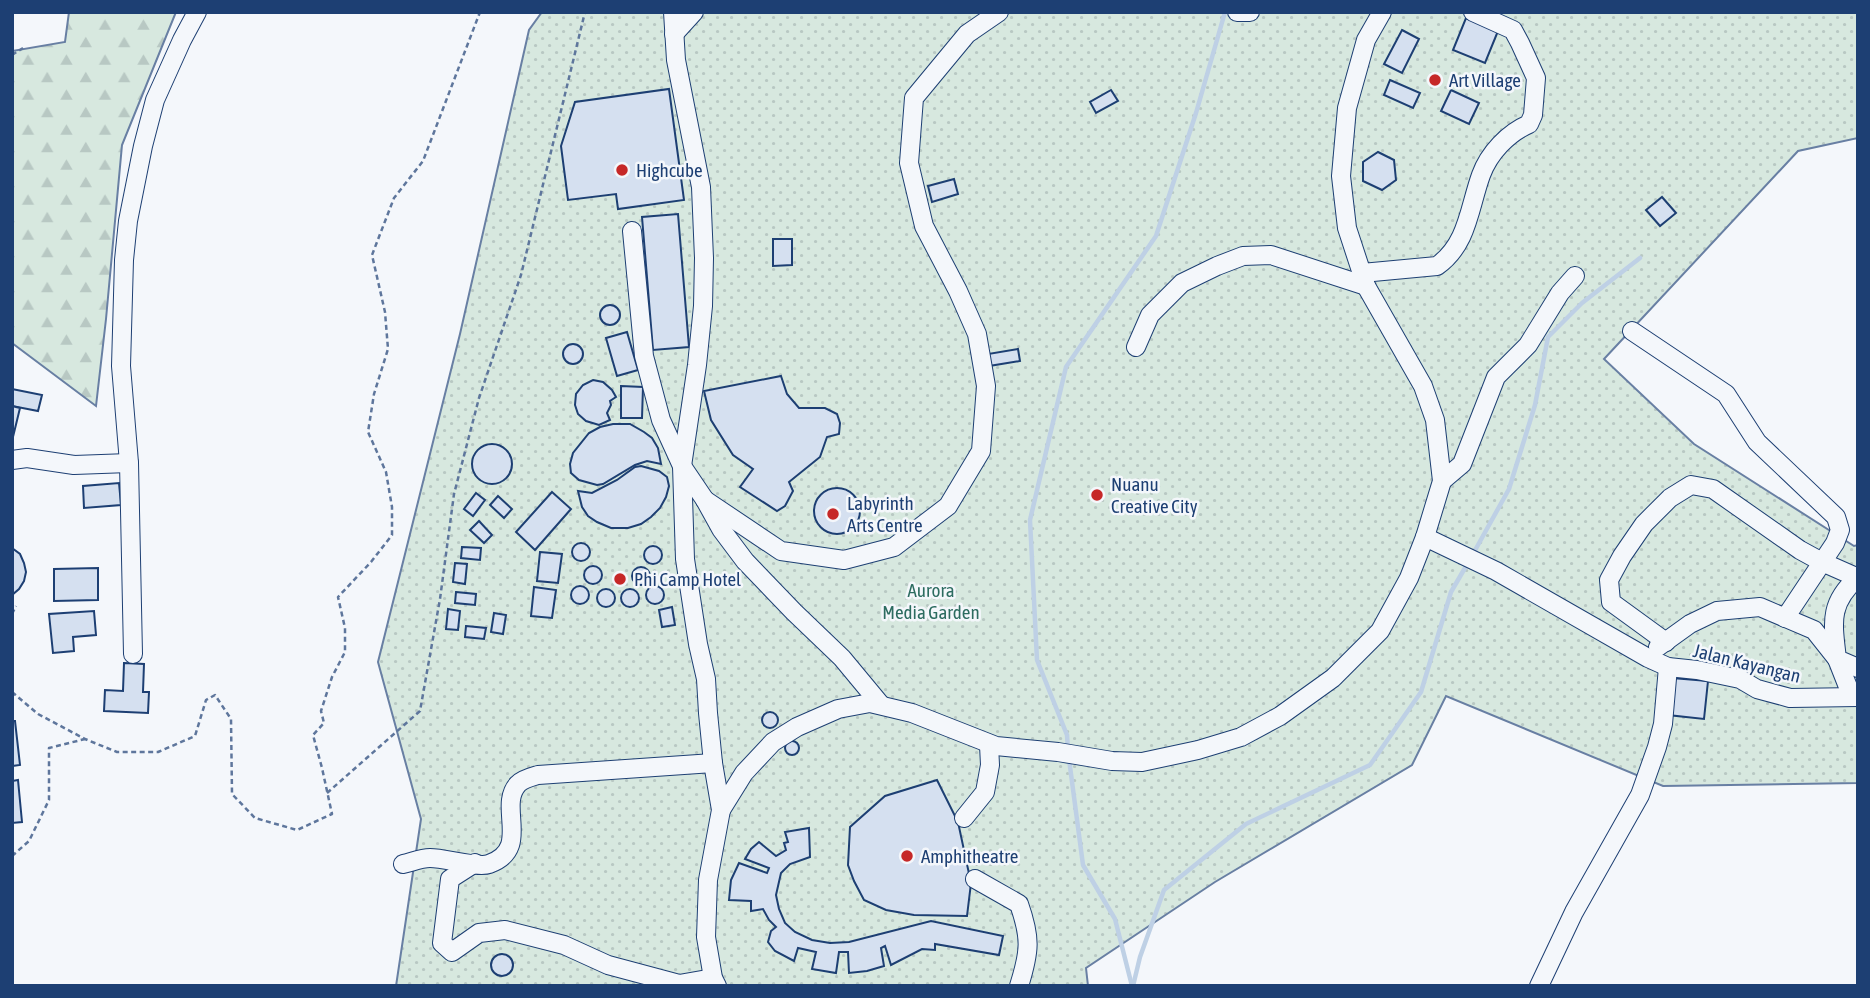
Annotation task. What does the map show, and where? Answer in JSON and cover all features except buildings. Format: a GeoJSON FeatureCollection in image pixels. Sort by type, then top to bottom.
{"type":"FeatureCollection","features":[{"type":"Feature","properties":{"kind":"street"},"geometry":{"type":"LineString","coordinates":[[133,653],[129,463],[121,366],[124,260],[128,221],[155,100],[197,12]]}},
{"type":"Feature","properties":{"kind":"street"},"geometry":{"type":"LineString","coordinates":[[475,863],[450,879],[442,943],[452,952],[479,933],[505,930],[564,945],[608,965],[678,984],[715,982],[706,936],[708,880],[721,810],[713,763],[706,679],[685,559],[682,466],[703,306],[701,187],[676,60],[673,12]]}},
{"type":"Feature","properties":{"kind":"street"},"geometry":{"type":"LineString","coordinates":[[674,34],[694,12]]}},
{"type":"Feature","properties":{"kind":"street"},"geometry":{"type":"LineString","coordinates":[[705,500],[781,551],[844,560],[894,547],[948,506],[981,451],[986,386],[977,334],[924,226],[909,163],[914,98],[967,34],[999,12]]}},
{"type":"Feature","properties":{"kind":"street"},"geometry":{"type":"LineString","coordinates":[[1239,13],[1250,12]]}},
{"type":"Feature","properties":{"kind":"street"},"geometry":{"type":"LineString","coordinates":[[721,810],[744,773],[773,742],[797,727],[838,709],[870,703],[912,713],[989,745],[1112,761],[1142,762],[1198,750],[1241,737],[1280,716],[1334,678],[1380,631],[1409,578],[1442,481],[1435,420],[1423,386],[1364,280],[1347,228],[1341,176],[1347,108],[1366,40],[1382,12]]}},
{"type":"Feature","properties":{"kind":"street"},"geometry":{"type":"LineString","coordinates":[[1136,347],[1150,315],[1182,283],[1243,256],[1271,255],[1364,280],[1437,267],[1446,260],[1463,235],[1482,173],[1501,143],[1529,124],[1533,115],[1536,78],[1513,30],[1473,12]]}},
{"type":"Feature","properties":{"kind":"street"},"geometry":{"type":"LineString","coordinates":[[632,231],[644,356],[661,419],[682,466],[721,529],[745,561],[842,658],[881,705]]}},
{"type":"Feature","properties":{"kind":"street"},"geometry":{"type":"LineString","coordinates":[[1442,481],[1462,464],[1496,376],[1528,345],[1560,293],[1576,276]]}},
{"type":"Feature","properties":{"kind":"street"},"geometry":{"type":"LineString","coordinates":[[1632,331],[1726,394],[1757,442],[1836,517],[1840,530],[1835,543],[1785,618]]}},
{"type":"Feature","properties":{"kind":"street"},"geometry":{"type":"LineString","coordinates":[[12,460],[27,458],[74,465],[129,463]]}},
{"type":"Feature","properties":{"kind":"street"},"geometry":{"type":"LineString","coordinates":[[1666,642],[1611,602],[1609,580],[1644,524],[1670,498],[1690,485],[1713,489],[1800,550],[1857,577],[1835,605],[1833,628],[1837,660]]}},
{"type":"Feature","properties":{"kind":"street","name":"Jalan Kayangan"},"geometry":{"type":"LineString","coordinates":[[1425,537],[1496,571],[1668,667],[1740,679],[1757,689],[1790,698],[1855,696]]}},
{"type":"Feature","properties":{"kind":"street"},"geometry":{"type":"LineString","coordinates":[[1648,657],[1690,624],[1717,611],[1760,607],[1814,631],[1837,660],[1855,696]]}},
{"type":"Feature","properties":{"kind":"street"},"geometry":{"type":"LineString","coordinates":[[1837,660],[1858,668]]}},
{"type":"Feature","properties":{"kind":"street"},"geometry":{"type":"LineString","coordinates":[[1539,986],[1574,912],[1640,795],[1657,747],[1666,700],[1668,667]]}},
{"type":"Feature","properties":{"kind":"street"},"geometry":{"type":"LineString","coordinates":[[964,818],[985,792],[990,765],[989,745]]}},
{"type":"Feature","properties":{"kind":"street"},"geometry":{"type":"LineString","coordinates":[[403,864],[428,858],[488,865],[505,855],[513,836],[510,810],[512,792],[520,781],[538,775],[713,763]]}},
{"type":"Feature","properties":{"kind":"street"},"geometry":{"type":"LineString","coordinates":[[975,879],[1019,904],[1026,925],[1029,954],[1019,986]]}},
{"type":"Feature","properties":{"kind":"path"},"geometry":{"type":"LineString","coordinates":[[12,692],[38,713],[85,739],[117,752],[158,752],[195,736],[206,701],[215,695],[231,719],[232,794],[255,818],[297,830],[331,814],[313,735],[324,723],[321,711],[332,677],[345,652],[345,628],[338,597],[392,535],[392,507],[386,472],[368,432],[374,394],[388,349],[385,312],[372,255],[394,198],[423,161],[480,12]]}},
{"type":"Feature","properties":{"kind":"path"},"geometry":{"type":"LineString","coordinates":[[327,793],[420,711],[440,599],[454,494],[479,398],[520,275],[585,12]]}},
{"type":"Feature","properties":{"kind":"path"},"geometry":{"type":"LineString","coordinates":[[12,55],[23,48]]}},
{"type":"Feature","properties":{"kind":"path"},"geometry":{"type":"LineString","coordinates":[[12,614],[16,606]]}},
{"type":"Feature","properties":{"kind":"path"},"geometry":{"type":"LineString","coordinates":[[12,856],[29,841],[49,800],[49,748],[85,739]]}},
{"type":"Feature","properties":{"kind":"green space"},"geometry":{"type":"Polygon","coordinates":[[[69,12],[176,12],[122,145],[96,406],[12,343],[12,51],[65,42],[69,12]]]}},
{"type":"Feature","properties":{"kind":"green space","name":"Nuanu Creative City"},"geometry":{"type":"Polygon","coordinates":[[[542,12],[1858,12],[1858,138],[1798,151],[1604,359],[1694,444],[1854,546],[1858,545],[1858,783],[1663,786],[1446,696],[1412,765],[1215,882],[1086,968],[1088,986],[396,986],[421,819],[378,662],[460,334],[529,30],[542,12]]]}},
{"type":"Feature","properties":{"kind":"waterway"},"geometry":{"type":"LineString","coordinates":[[1068,750],[1067,735],[1037,660],[1030,520],[1066,367],[1156,236],[1225,12]]}},
{"type":"Feature","properties":{"kind":"waterway"},"geometry":{"type":"LineString","coordinates":[[1473,554],[1509,489],[1535,405],[1548,337],[1582,303],[1640,258]]}},
{"type":"Feature","properties":{"kind":"waterway"},"geometry":{"type":"LineString","coordinates":[[1133,986],[1140,957],[1164,890],[1246,824],[1370,765],[1421,692],[1451,592],[1469,561]]}},
{"type":"Feature","properties":{"kind":"waterway"},"geometry":{"type":"LineString","coordinates":[[1069,759],[1083,865],[1115,919],[1132,986]]}},
{"type":"Feature","properties":{"kind":"place","name":"Art Village"},"geometry":{"type":"Point","coordinates":[1435,80]}},
{"type":"Feature","properties":{"kind":"place","name":"Highcube"},"geometry":{"type":"Point","coordinates":[622,170]}},
{"type":"Feature","properties":{"kind":"place","name":"Nuanu Creative City"},"geometry":{"type":"Point","coordinates":[1097,495]}},
{"type":"Feature","properties":{"kind":"place","name":"Labyrinth Arts Centre"},"geometry":{"type":"Point","coordinates":[833,514]}},
{"type":"Feature","properties":{"kind":"place","name":"Phi Camp Hotel"},"geometry":{"type":"Point","coordinates":[620,579]}},
{"type":"Feature","properties":{"kind":"place","name":"Amphitheatre"},"geometry":{"type":"Point","coordinates":[907,856]}},
{"type":"Feature","properties":{"kind":"park label","name":"Aurora Media Garden"},"geometry":{"type":"Point","coordinates":[931,601]}}]}
